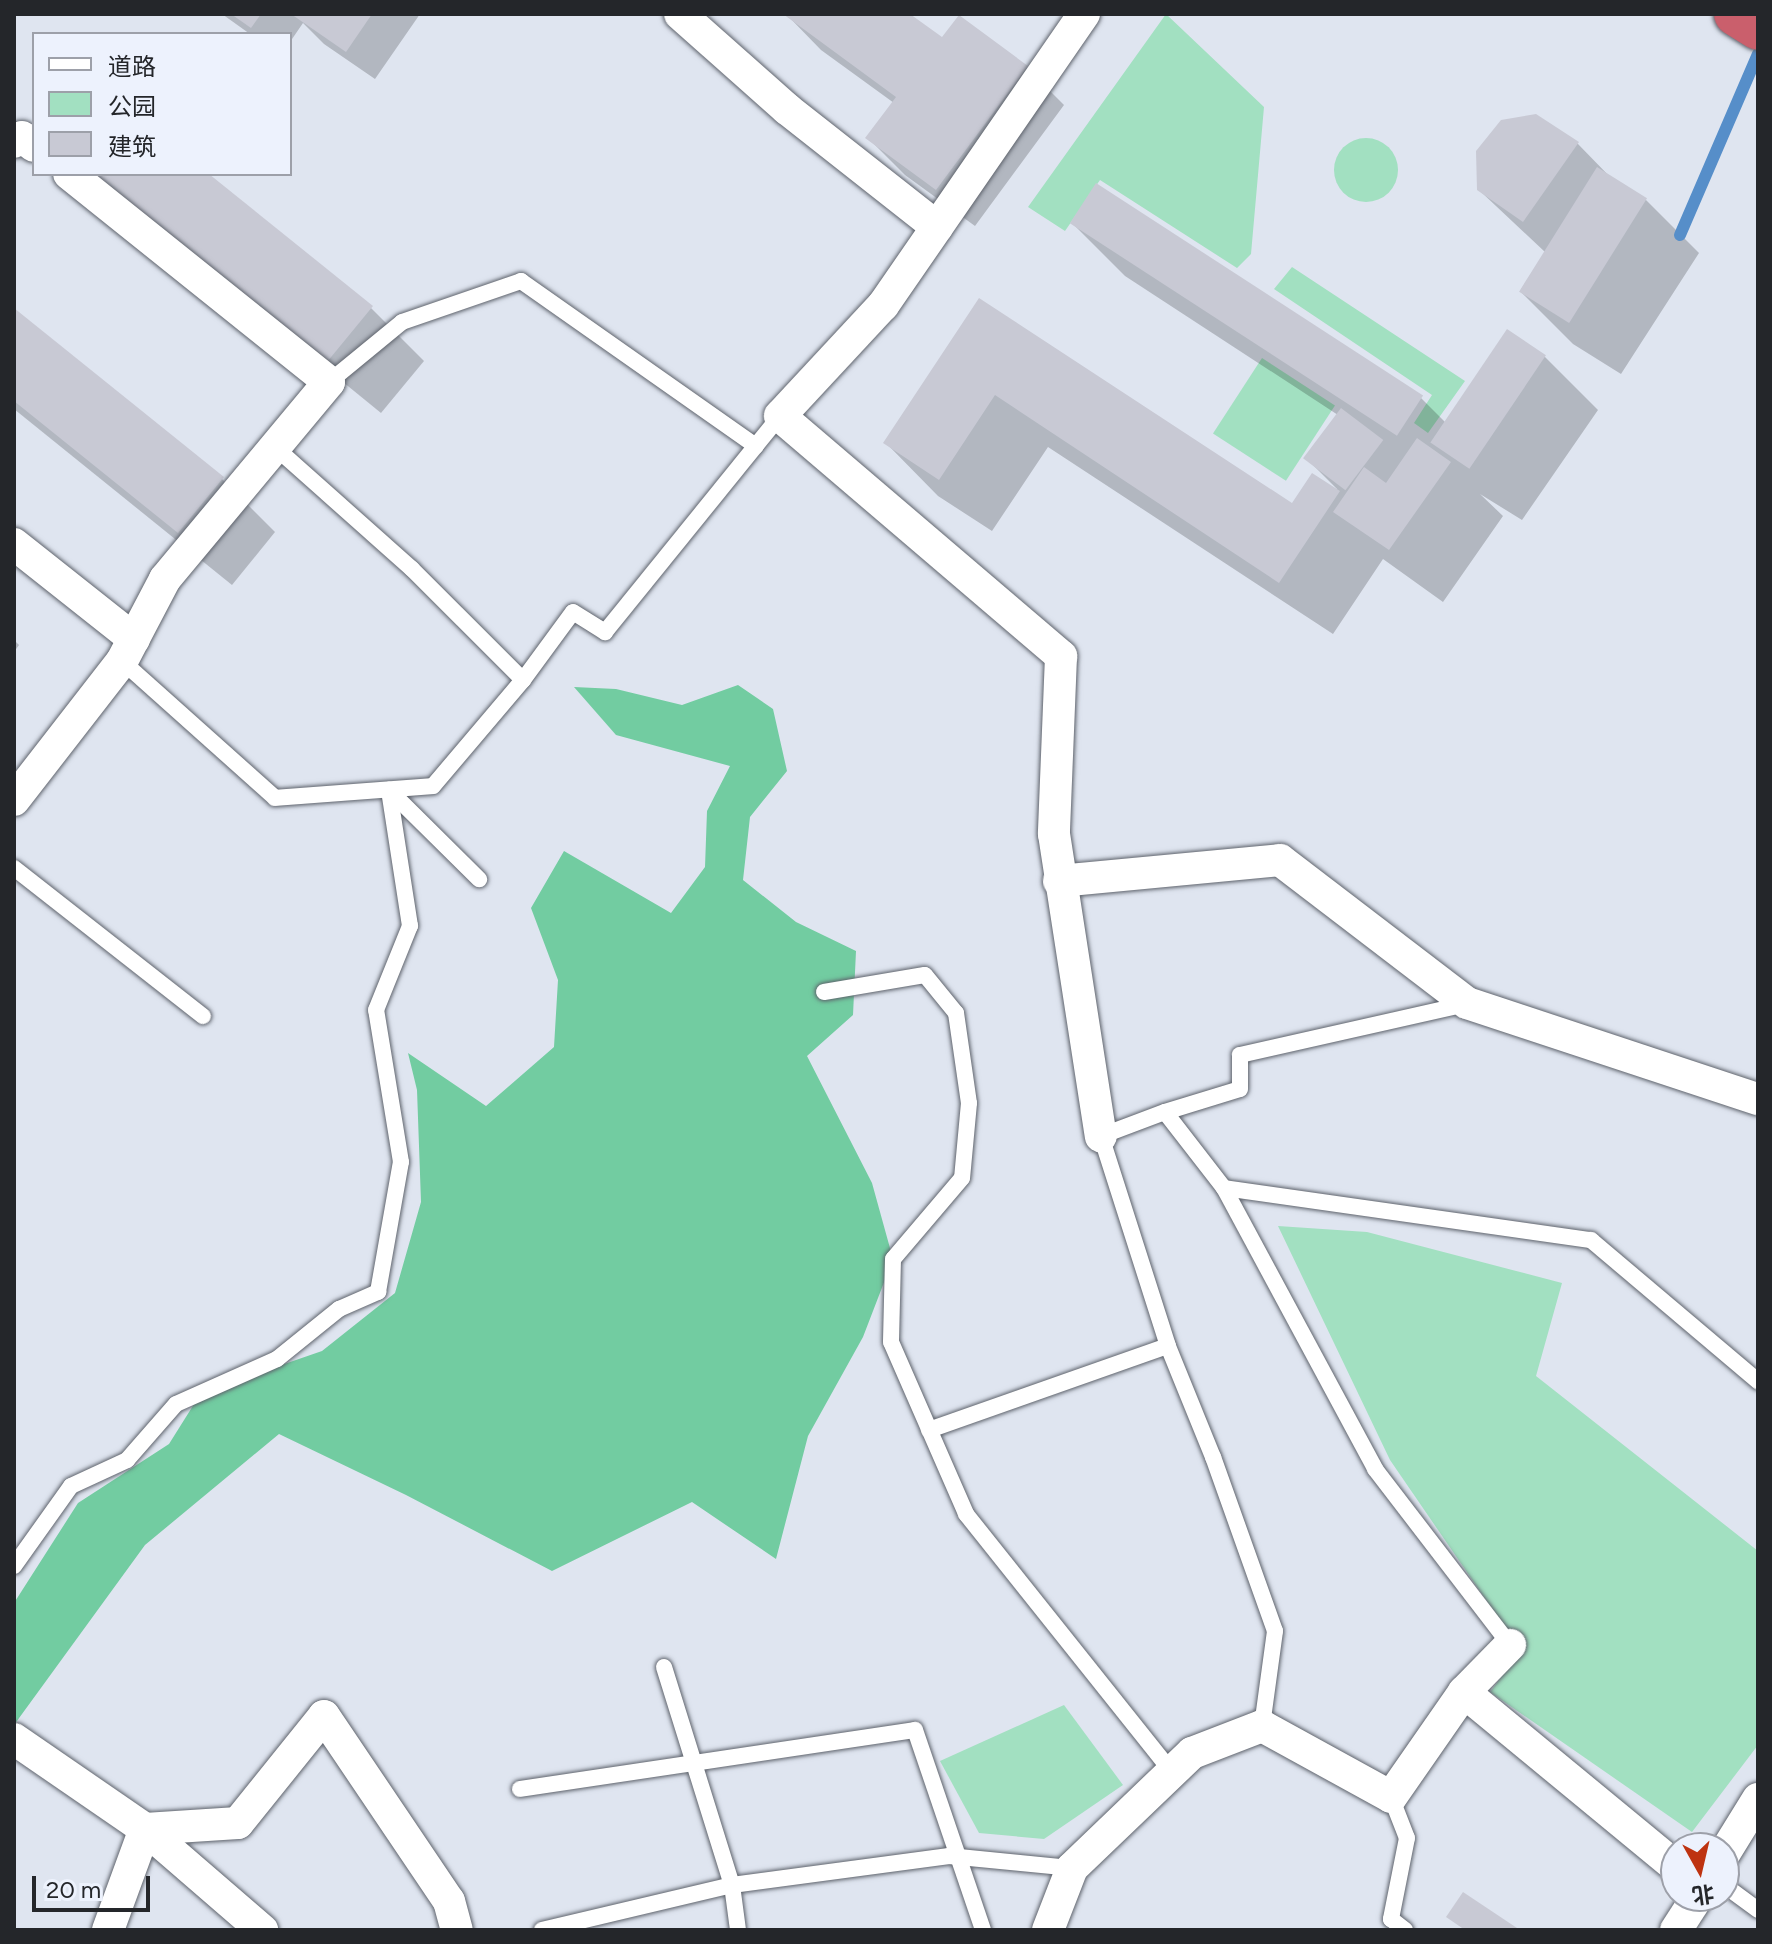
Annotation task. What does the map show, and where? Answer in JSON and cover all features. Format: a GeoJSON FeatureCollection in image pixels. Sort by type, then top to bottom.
{"type":"FeatureCollection","features":[{"type":"Feature","properties":{"kind":"highway"},"geometry":{"type":"LineString","coordinates":[[1736,14],[1758,28]]}},
{"type":"Feature","properties":{"kind":"street"},"geometry":{"type":"LineString","coordinates":[[680,14],[787,109],[937,227]]}},
{"type":"Feature","properties":{"kind":"street"},"geometry":{"type":"LineString","coordinates":[[1084,14],[883,305],[780,416],[1061,656],[1054,834],[1101,1136]]}},
{"type":"Feature","properties":{"kind":"street"},"geometry":{"type":"LineString","coordinates":[[14,142],[22,137],[32,144]]}},
{"type":"Feature","properties":{"kind":"street"},"geometry":{"type":"LineString","coordinates":[[14,800],[128,650],[165,579],[329,382],[72,176]]}},
{"type":"Feature","properties":{"kind":"street"},"geometry":{"type":"LineString","coordinates":[[14,544],[128,650]]}},
{"type":"Feature","properties":{"kind":"street"},"geometry":{"type":"LineString","coordinates":[[1059,881],[1280,860],[1467,1003],[1758,1099]]}},
{"type":"Feature","properties":{"kind":"street"},"geometry":{"type":"LineString","coordinates":[[1048,1930],[1072,1868],[1192,1753],[1262,1726],[1391,1797],[1464,1692],[1510,1645]]}},
{"type":"Feature","properties":{"kind":"street"},"geometry":{"type":"LineString","coordinates":[[1464,1692],[1660,1854]]}},
{"type":"Feature","properties":{"kind":"street"},"geometry":{"type":"LineString","coordinates":[[145,1829],[238,1823],[324,1716],[449,1901],[457,1930]]}},
{"type":"Feature","properties":{"kind":"street"},"geometry":{"type":"LineString","coordinates":[[14,1739],[145,1829],[262,1930]]}},
{"type":"Feature","properties":{"kind":"street"},"geometry":{"type":"LineString","coordinates":[[1738,1832],[1758,1799]]}},
{"type":"Feature","properties":{"kind":"street"},"geometry":{"type":"LineString","coordinates":[[108,1930],[145,1829]]}},
{"type":"Feature","properties":{"kind":"street"},"geometry":{"type":"LineString","coordinates":[[1676,1930],[1688,1912]]}},
{"type":"Feature","properties":{"kind":"lane"},"geometry":{"type":"LineString","coordinates":[[329,382],[402,322],[521,281],[756,446]]}},
{"type":"Feature","properties":{"kind":"lane"},"geometry":{"type":"LineString","coordinates":[[128,650],[275,798],[433,786],[523,680],[573,612],[605,632],[780,416]]}},
{"type":"Feature","properties":{"kind":"lane"},"geometry":{"type":"LineString","coordinates":[[275,447],[412,569],[523,680]]}},
{"type":"Feature","properties":{"kind":"lane"},"geometry":{"type":"LineString","coordinates":[[389,790],[479,879]]}},
{"type":"Feature","properties":{"kind":"lane"},"geometry":{"type":"LineString","coordinates":[[14,1566],[71,1486],[127,1460],[176,1404],[277,1359],[339,1309],[378,1292],[401,1162],[376,1010],[410,926],[389,790]]}},
{"type":"Feature","properties":{"kind":"lane"},"geometry":{"type":"LineString","coordinates":[[14,868],[203,1016]]}},
{"type":"Feature","properties":{"kind":"lane"},"geometry":{"type":"LineString","coordinates":[[824,992],[925,975],[956,1013],[969,1103],[962,1178],[893,1259],[891,1342],[966,1514],[1172,1772]]}},
{"type":"Feature","properties":{"kind":"lane"},"geometry":{"type":"LineString","coordinates":[[1262,1726],[1275,1631],[1213,1457],[1168,1346],[1101,1136],[1240,1089],[1240,1055],[1467,1003]]}},
{"type":"Feature","properties":{"kind":"lane"},"geometry":{"type":"LineString","coordinates":[[1165,1112],[1224,1188],[1375,1469],[1510,1645]]}},
{"type":"Feature","properties":{"kind":"lane"},"geometry":{"type":"LineString","coordinates":[[1224,1188],[1591,1240],[1758,1381]]}},
{"type":"Feature","properties":{"kind":"lane"},"geometry":{"type":"LineString","coordinates":[[929,1430],[1168,1346]]}},
{"type":"Feature","properties":{"kind":"lane"},"geometry":{"type":"LineString","coordinates":[[664,1667],[732,1885],[738,1930]]}},
{"type":"Feature","properties":{"kind":"lane"},"geometry":{"type":"LineString","coordinates":[[520,1789],[915,1730],[983,1930]]}},
{"type":"Feature","properties":{"kind":"lane"},"geometry":{"type":"LineString","coordinates":[[1391,1797],[1407,1838],[1388,1924],[1405,1930]]}},
{"type":"Feature","properties":{"kind":"lane"},"geometry":{"type":"LineString","coordinates":[[542,1930],[732,1885],[949,1856],[1072,1868]]}},
{"type":"Feature","properties":{"kind":"lane"},"geometry":{"type":"LineString","coordinates":[[1740,1897],[1758,1910]]}},
{"type":"Feature","properties":{"kind":"green space"},"geometry":{"type":"Polygon","coordinates":[[[1166,14],[1264,107],[1251,254],[1237,268],[1100,180],[1065,231],[1028,207],[1166,14]]]}},
{"type":"Feature","properties":{"kind":"green space"},"geometry":{"type":"Polygon","coordinates":[[[1366,138],[1389,147],[1398,170],[1389,193],[1366,202],[1343,193],[1334,170],[1343,147],[1366,138]]]}},
{"type":"Feature","properties":{"kind":"green space"},"geometry":{"type":"Polygon","coordinates":[[[1292,267],[1465,381],[1428,433],[1414,423],[1432,395],[1274,289],[1292,267]]]}},
{"type":"Feature","properties":{"kind":"green space"},"geometry":{"type":"Polygon","coordinates":[[[1262,358],[1335,405],[1286,481],[1213,433],[1262,358]]]}},
{"type":"Feature","properties":{"kind":"green space"},"geometry":{"type":"Polygon","coordinates":[[[738,685],[773,709],[787,771],[750,817],[743,880],[796,922],[856,951],[853,1015],[807,1056],[872,1183],[893,1259],[863,1337],[808,1436],[776,1559],[692,1502],[552,1571],[406,1495],[279,1434],[145,1545],[14,1725],[14,1603],[78,1503],[169,1444],[201,1393],[322,1351],[395,1293],[421,1202],[417,1090],[408,1053],[486,1106],[554,1047],[558,980],[531,908],[564,851],[671,913],[705,867],[707,811],[730,766],[616,735],[574,687],[616,689],[682,705],[738,685]]]}},
{"type":"Feature","properties":{"kind":"green space"},"geometry":{"type":"Polygon","coordinates":[[[1278,1226],[1367,1232],[1562,1283],[1536,1376],[1758,1551],[1758,1745],[1692,1832],[1490,1692],[1521,1651],[1390,1460],[1278,1226]]]}},
{"type":"Feature","properties":{"kind":"green space"},"geometry":{"type":"Polygon","coordinates":[[[1064,1705],[1123,1785],[1044,1839],[979,1833],[940,1761],[1064,1705]]]}},
{"type":"Feature","properties":{"kind":"building"},"geometry":{"type":"Polygon","coordinates":[[[231,14],[261,14],[251,28],[231,14]]]}},
{"type":"Feature","properties":{"kind":"building"},"geometry":{"type":"Polygon","coordinates":[[[291,14],[372,14],[346,52],[291,14]]]}},
{"type":"Feature","properties":{"kind":"building"},"geometry":{"type":"Polygon","coordinates":[[[783,14],[910,14],[942,37],[959,15],[1028,66],[936,190],[865,138],[896,97],[783,14]]]}},
{"type":"Feature","properties":{"kind":"building"},"geometry":{"type":"Polygon","coordinates":[[[1536,114],[1579,142],[1523,222],[1477,190],[1476,151],[1501,120],[1536,114]]]}},
{"type":"Feature","properties":{"kind":"building"},"geometry":{"type":"Polygon","coordinates":[[[1597,167],[1647,198],[1569,323],[1519,292],[1597,167]]]}},
{"type":"Feature","properties":{"kind":"building"},"geometry":{"type":"Polygon","coordinates":[[[97,176],[211,176],[373,306],[327,362],[97,176]]]}},
{"type":"Feature","properties":{"kind":"building"},"geometry":{"type":"Polygon","coordinates":[[[1096,183],[1423,395],[1397,436],[1070,223],[1096,183]]]}},
{"type":"Feature","properties":{"kind":"building"},"geometry":{"type":"Polygon","coordinates":[[[979,298],[1292,503],[1312,473],[1340,491],[1279,583],[995,395],[939,480],[883,443],[979,298]]]}},
{"type":"Feature","properties":{"kind":"building"},"geometry":{"type":"Polygon","coordinates":[[[14,308],[224,477],[178,533],[14,401],[14,308]]]}},
{"type":"Feature","properties":{"kind":"building"},"geometry":{"type":"Polygon","coordinates":[[[1507,329],[1546,355],[1469,469],[1430,443],[1507,329]]]}},
{"type":"Feature","properties":{"kind":"building"},"geometry":{"type":"Polygon","coordinates":[[[1341,408],[1383,440],[1345,490],[1303,458],[1341,408]]]}},
{"type":"Feature","properties":{"kind":"building"},"geometry":{"type":"Polygon","coordinates":[[[1417,438],[1451,462],[1389,550],[1333,512],[1364,467],[1386,483],[1417,438]]]}},
{"type":"Feature","properties":{"kind":"building"},"geometry":{"type":"Polygon","coordinates":[[[1463,1892],[1520,1930],[1465,1930],[1446,1917],[1463,1892]]]}},
{"type":"Feature","properties":{"kind":"waterway"},"geometry":{"type":"LineString","coordinates":[[1680,235],[1758,54]]}}]}
